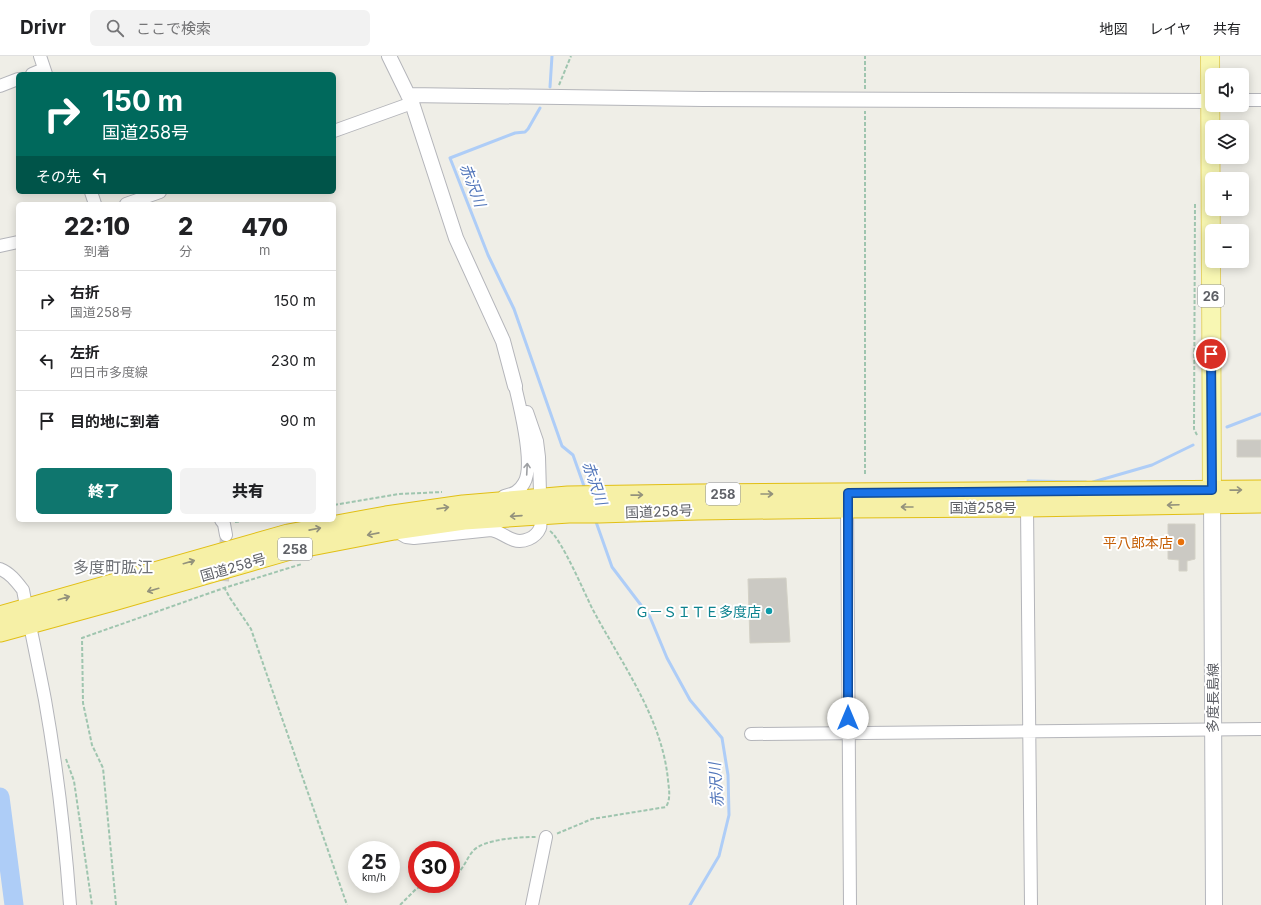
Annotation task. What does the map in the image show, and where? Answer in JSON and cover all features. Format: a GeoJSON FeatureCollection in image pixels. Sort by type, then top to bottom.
{"type":"FeatureCollection","features":[{"type":"Feature","properties":{"kind":"highway","name":"国道258号"},"geometry":{"type":"LineString","coordinates":[[848,500],[1027,507],[1212,497],[1261,490]]}},
{"type":"Feature","properties":{"kind":"highway","name":"国道258号"},"geometry":{"type":"LineString","coordinates":[[1,627],[28,616],[288,534],[386,516],[463,505],[1212,497],[1261,503]]}},
{"type":"Feature","properties":{"kind":"highway","name":"国道258号"},"geometry":{"type":"LineString","coordinates":[[28,616],[113,601],[290,550],[394,530],[568,504]]}},
{"type":"Feature","properties":{"kind":"main road","name":"26"},"geometry":{"type":"LineString","coordinates":[[1210,56],[1210,68]]}},
{"type":"Feature","properties":{"kind":"main road","name":"26"},"geometry":{"type":"LineString","coordinates":[[1211,112],[1212,497]]}},
{"type":"Feature","properties":{"kind":"main road","name":"多度長島線"},"geometry":{"type":"LineString","coordinates":[[1212,497],[1214,905]]}},
{"type":"Feature","properties":{"kind":"street"},"geometry":{"type":"LineString","coordinates":[[40,56],[45,72]]}},
{"type":"Feature","properties":{"kind":"street"},"geometry":{"type":"LineString","coordinates":[[389,56],[410,99],[456,238],[503,341],[515,386],[527,442],[527,474],[525,482],[519,490],[514,494],[463,505]]}},
{"type":"Feature","properties":{"kind":"street"},"geometry":{"type":"LineString","coordinates":[[0,86],[16,80]]}},
{"type":"Feature","properties":{"kind":"street"},"geometry":{"type":"LineString","coordinates":[[336,130],[410,99],[556,98],[1205,101]]}},
{"type":"Feature","properties":{"kind":"street"},"geometry":{"type":"LineString","coordinates":[[1249,100],[1261,100]]}},
{"type":"Feature","properties":{"kind":"street"},"geometry":{"type":"LineString","coordinates":[[132,202],[154,194]]}},
{"type":"Feature","properties":{"kind":"street"},"geometry":{"type":"LineString","coordinates":[[0,246],[16,242]]}},
{"type":"Feature","properties":{"kind":"street"},"geometry":{"type":"LineString","coordinates":[[515,386],[537,441],[540,457],[540,492]]}},
{"type":"Feature","properties":{"kind":"street"},"geometry":{"type":"LineString","coordinates":[[848,500],[850,905]]}},
{"type":"Feature","properties":{"kind":"street"},"geometry":{"type":"LineString","coordinates":[[1027,507],[1031,905]]}},
{"type":"Feature","properties":{"kind":"street"},"geometry":{"type":"LineString","coordinates":[[222,522],[226,535]]}},
{"type":"Feature","properties":{"kind":"street"},"geometry":{"type":"LineString","coordinates":[[394,530],[406,537],[414,538],[496,530],[514,540],[521,541],[534,536],[540,523]]}},
{"type":"Feature","properties":{"kind":"street"},"geometry":{"type":"LineString","coordinates":[[0,569],[15,579],[23,590],[45,700],[53,750],[70,905]]}},
{"type":"Feature","properties":{"kind":"street"},"geometry":{"type":"LineString","coordinates":[[751,734],[1261,729]]}},
{"type":"Feature","properties":{"kind":"street"},"geometry":{"type":"LineString","coordinates":[[532,905],[546,837]]}},
{"type":"Feature","properties":{"kind":"path"},"geometry":{"type":"LineString","coordinates":[[556,98],[571,56]]}},
{"type":"Feature","properties":{"kind":"path"},"geometry":{"type":"LineString","coordinates":[[865,56],[865,474]]}},
{"type":"Feature","properties":{"kind":"path"},"geometry":{"type":"LineString","coordinates":[[1196,200],[1194,429],[1198,437],[1211,436]]}},
{"type":"Feature","properties":{"kind":"path"},"geometry":{"type":"LineString","coordinates":[[460,870],[473,850],[490,842],[517,837],[546,837],[592,819],[666,807],[670,800],[666,766],[654,726],[632,679],[593,609],[560,544],[552,531],[540,523]]}},
{"type":"Feature","properties":{"kind":"path"},"geometry":{"type":"LineString","coordinates":[[223,581],[224,588],[251,629],[347,905]]}},
{"type":"Feature","properties":{"kind":"path"},"geometry":{"type":"LineString","coordinates":[[116,905],[103,768],[92,745],[83,703],[82,638],[224,588]]}},
{"type":"Feature","properties":{"kind":"path"},"geometry":{"type":"LineString","coordinates":[[66,759],[74,781],[92,905]]}},
{"type":"Feature","properties":{"kind":"path"},"geometry":{"type":"LineString","coordinates":[[400,905],[412,893]]}},
{"type":"Feature","properties":{"kind":"building"},"geometry":{"type":"Polygon","coordinates":[[[1237,440],[1261,440],[1261,457],[1237,457],[1237,440]]]}},
{"type":"Feature","properties":{"kind":"building","name":"平八郎本店"},"geometry":{"type":"Polygon","coordinates":[[[1168,524],[1195,524],[1195,559],[1187,561],[1187,571],[1179,571],[1179,560],[1168,559],[1168,524]]]}},
{"type":"Feature","properties":{"kind":"building","name":"Ｇ－ＳＩＴＥ多度店"},"geometry":{"type":"Polygon","coordinates":[[[786,578],[790,642],[750,643],[748,579],[786,578]]]}},
{"type":"Feature","properties":{"kind":"waterway","name":"赤沢川"},"geometry":{"type":"LineString","coordinates":[[550,87],[552,56]]}},
{"type":"Feature","properties":{"kind":"waterway","name":"赤沢川"},"geometry":{"type":"LineString","coordinates":[[540,108],[525,132],[515,133],[450,158],[488,255],[514,309],[562,446],[573,455],[585,489]]}},
{"type":"Feature","properties":{"kind":"waterway"},"geometry":{"type":"LineString","coordinates":[[1227,427],[1261,414]]}},
{"type":"Feature","properties":{"kind":"waterway"},"geometry":{"type":"LineString","coordinates":[[1093,482],[1152,465],[1193,445]]}},
{"type":"Feature","properties":{"kind":"waterway"},"geometry":{"type":"LineString","coordinates":[[1028,481],[1086,482]]}},
{"type":"Feature","properties":{"kind":"waterway","name":"赤沢川"},"geometry":{"type":"LineString","coordinates":[[595,519],[612,567],[650,617],[667,658],[690,700],[722,738],[728,775],[729,815],[719,856],[690,905]]}},
{"type":"Feature","properties":{"kind":"waterway"},"geometry":{"type":"LineString","coordinates":[[0,797],[14,905]]}},
{"type":"Feature","properties":{"kind":"tunnel"},"geometry":{"type":"LineString","coordinates":[[223,581],[226,535]]}},
{"type":"Feature","properties":{"kind":"place","name":"平八郎本店"},"geometry":{"type":"Point","coordinates":[1181,542]}},
{"type":"Feature","properties":{"kind":"place","name":"Ｇ－ＳＩＴＥ多度店"},"geometry":{"type":"Point","coordinates":[769,611]}},
{"type":"Feature","properties":{"kind":"district","name":"多度町肱江"},"geometry":{"type":"Point","coordinates":[113,567]}},
{"type":"Feature","properties":{"kind":"route"},"geometry":{"type":"LineString","coordinates":[[848,718],[848,493],[1212,490],[1211,354]]}}]}
